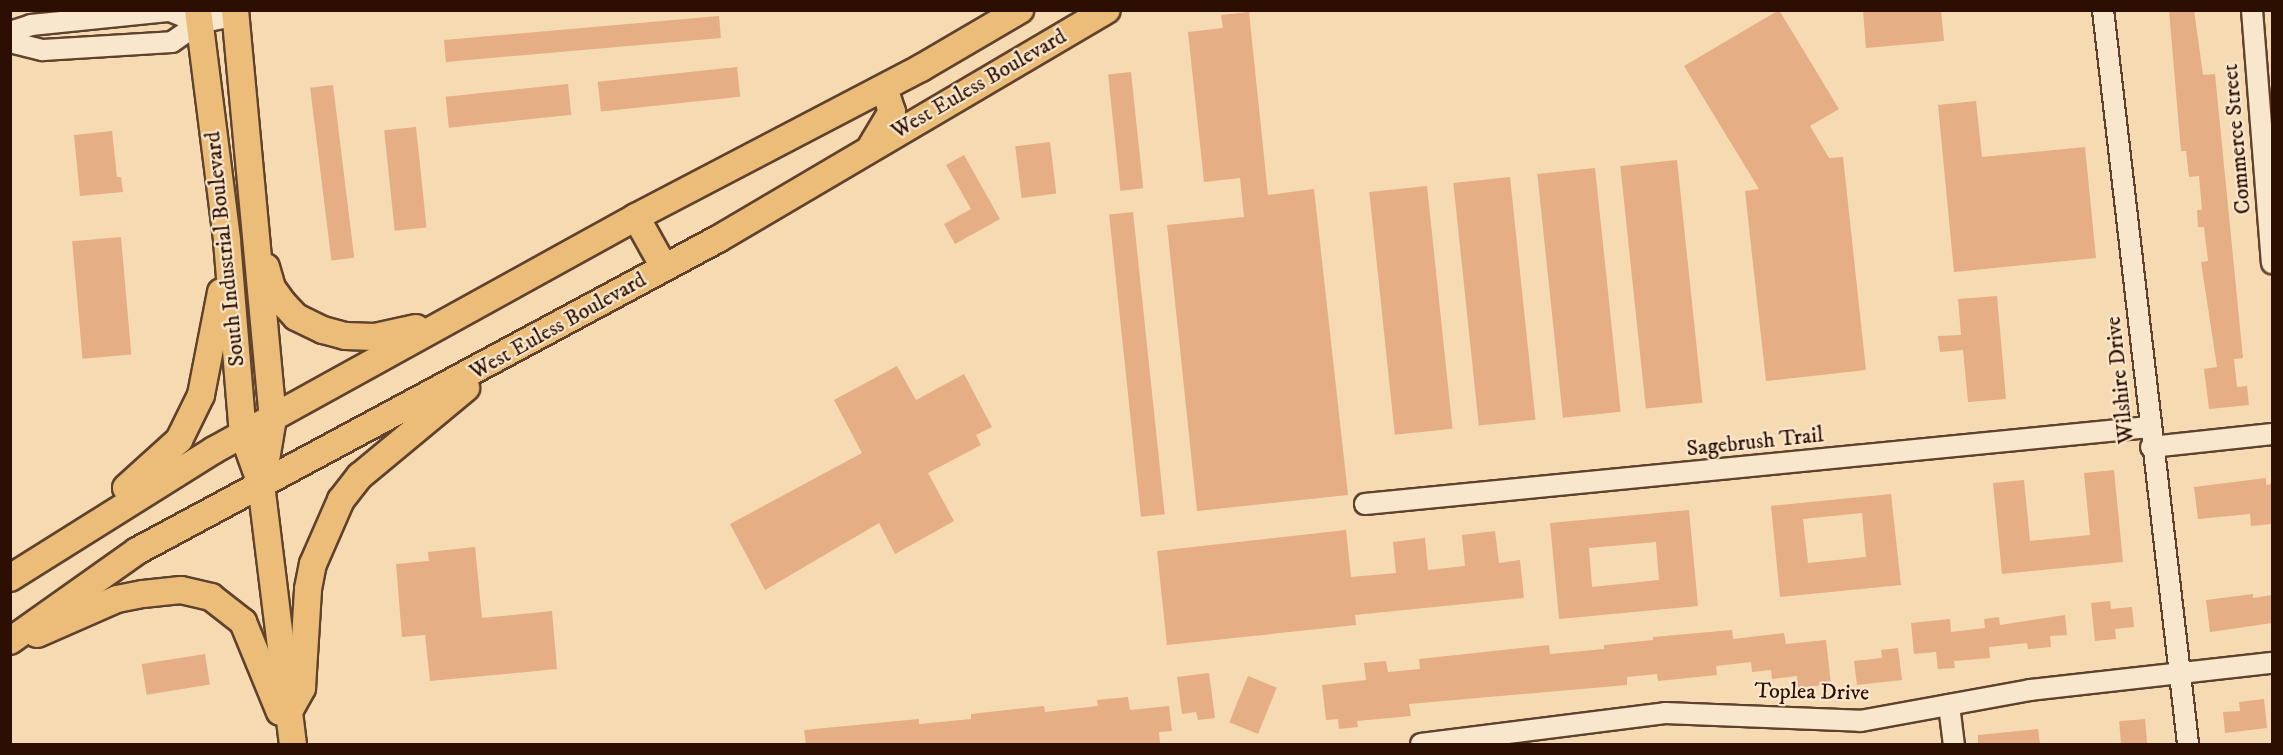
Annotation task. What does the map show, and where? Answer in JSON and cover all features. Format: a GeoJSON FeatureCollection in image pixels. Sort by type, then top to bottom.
{"type":"FeatureCollection","features":[{"type":"Feature","properties":{"kind":"main road","name":"West Euless Boulevard"},"geometry":{"type":"LineString","coordinates":[[10,578],[50,551],[243,434],[636,217],[884,88],[1020,10]]}},
{"type":"Feature","properties":{"kind":"main road","name":"West Euless Boulevard"},"geometry":{"type":"LineString","coordinates":[[10,641],[137,551],[508,354],[664,267],[1107,10]]}},
{"type":"Feature","properties":{"kind":"main road","name":"South Industrial Boulevard"},"geometry":{"type":"LineString","coordinates":[[236,13],[253,222],[273,418],[261,484]]}},
{"type":"Feature","properties":{"kind":"main road","name":"South Industrial Boulevard"},"geometry":{"type":"LineString","coordinates":[[198,17],[227,241],[243,434],[261,484],[293,744]]}},
{"type":"Feature","properties":{"kind":"main road"},"geometry":{"type":"LineString","coordinates":[[870,148],[892,112],[884,88]]}},
{"type":"Feature","properties":{"kind":"main road"},"geometry":{"type":"LineString","coordinates":[[636,217],[664,267]]}},
{"type":"Feature","properties":{"kind":"main road"},"geometry":{"type":"LineString","coordinates":[[253,222],[272,288],[296,317],[345,336],[375,337],[435,327]]}},
{"type":"Feature","properties":{"kind":"main road"},"geometry":{"type":"LineString","coordinates":[[50,551],[158,462],[179,440],[201,395],[215,333],[227,241]]}},
{"type":"Feature","properties":{"kind":"main road"},"geometry":{"type":"LineString","coordinates":[[289,711],[302,688],[308,589],[313,564],[341,500],[360,476],[508,354]]}},
{"type":"Feature","properties":{"kind":"main road"},"geometry":{"type":"LineString","coordinates":[[10,648],[117,599],[181,590],[211,597],[243,622],[293,744]]}},
{"type":"Feature","properties":{"kind":"street","name":"Wilshire Drive"},"geometry":{"type":"LineString","coordinates":[[2103,10],[2151,447],[2188,744]]}},
{"type":"Feature","properties":{"kind":"street","name":"Commerce Street"},"geometry":{"type":"LineString","coordinates":[[2252,10],[2270,211],[2272,262]]}},
{"type":"Feature","properties":{"kind":"street"},"geometry":{"type":"LineString","coordinates":[[10,32],[31,25],[171,11],[198,17],[236,13]]}},
{"type":"Feature","properties":{"kind":"street"},"geometry":{"type":"LineString","coordinates":[[10,42],[43,50],[172,42],[198,17]]}},
{"type":"Feature","properties":{"kind":"street","name":"Sagebrush Trail"},"geometry":{"type":"LineString","coordinates":[[1365,504],[2149,427]]}},
{"type":"Feature","properties":{"kind":"street"},"geometry":{"type":"LineString","coordinates":[[2151,447],[2272,434]]}},
{"type":"Feature","properties":{"kind":"street","name":"Toplea Drive"},"geometry":{"type":"LineString","coordinates":[[1421,744],[1665,713],[1860,721],[2030,690],[2272,663]]}},
{"type":"Feature","properties":{"kind":"street"},"geometry":{"type":"LineString","coordinates":[[1949,705],[1954,744]]}},
{"type":"Feature","properties":{"kind":"building"},"geometry":{"type":"Polygon","coordinates":[[[1779,10],[1839,109],[1810,126],[1829,158],[1843,157],[1866,370],[1766,381],[1745,191],[1759,189],[1684,66],[1779,10]]]}},
{"type":"Feature","properties":{"kind":"building"},"geometry":{"type":"Polygon","coordinates":[[[1863,10],[1941,10],[1944,41],[1866,48],[1863,10]]]}},
{"type":"Feature","properties":{"kind":"building"},"geometry":{"type":"Polygon","coordinates":[[[2169,10],[2194,10],[2203,75],[2215,74],[2243,358],[2234,359],[2237,387],[2247,386],[2249,405],[2209,409],[2204,369],[2217,367],[2201,262],[2208,261],[2204,227],[2198,227],[2197,210],[2202,210],[2199,176],[2189,177],[2186,151],[2181,151],[2169,10]]]}},
{"type":"Feature","properties":{"kind":"building"},"geometry":{"type":"Polygon","coordinates":[[[1249,12],[1268,195],[1314,189],[1348,495],[1197,511],[1167,225],[1244,217],[1240,178],[1204,182],[1188,32],[1223,28],[1221,15],[1249,12]]]}},
{"type":"Feature","properties":{"kind":"building"},"geometry":{"type":"Polygon","coordinates":[[[719,16],[721,38],[446,62],[444,40],[719,16]]]}},
{"type":"Feature","properties":{"kind":"building"},"geometry":{"type":"Polygon","coordinates":[[[737,67],[740,97],[601,111],[598,82],[737,67]]]}},
{"type":"Feature","properties":{"kind":"building"},"geometry":{"type":"Polygon","coordinates":[[[1131,72],[1143,188],[1120,191],[1108,74],[1131,72]]]}},
{"type":"Feature","properties":{"kind":"building"},"geometry":{"type":"Polygon","coordinates":[[[568,84],[571,115],[449,128],[446,97],[568,84]]]}},
{"type":"Feature","properties":{"kind":"building"},"geometry":{"type":"Polygon","coordinates":[[[333,85],[354,258],[331,261],[310,88],[333,85]]]}},
{"type":"Feature","properties":{"kind":"building"},"geometry":{"type":"Polygon","coordinates":[[[1976,101],[1982,157],[2085,147],[2096,258],[1954,272],[1938,105],[1976,101]]]}},
{"type":"Feature","properties":{"kind":"building"},"geometry":{"type":"Polygon","coordinates":[[[416,127],[427,227],[395,231],[384,130],[416,127]]]}},
{"type":"Feature","properties":{"kind":"building"},"geometry":{"type":"Polygon","coordinates":[[[112,131],[117,177],[121,177],[123,192],[80,196],[74,135],[112,131]]]}},
{"type":"Feature","properties":{"kind":"building"},"geometry":{"type":"Polygon","coordinates":[[[1050,142],[1056,194],[1022,198],[1015,146],[1050,142]]]}},
{"type":"Feature","properties":{"kind":"building"},"geometry":{"type":"Polygon","coordinates":[[[964,155],[1000,219],[955,244],[944,224],[971,209],[946,165],[964,155]]]}},
{"type":"Feature","properties":{"kind":"building"},"geometry":{"type":"Polygon","coordinates":[[[1677,160],[1703,403],[1646,409],[1620,166],[1677,160]]]}},
{"type":"Feature","properties":{"kind":"building"},"geometry":{"type":"Polygon","coordinates":[[[1595,168],[1621,412],[1563,418],[1537,174],[1595,168]]]}},
{"type":"Feature","properties":{"kind":"building"},"geometry":{"type":"Polygon","coordinates":[[[1510,177],[1536,420],[1479,426],[1453,183],[1510,177]]]}},
{"type":"Feature","properties":{"kind":"building"},"geometry":{"type":"Polygon","coordinates":[[[1427,186],[1453,429],[1395,435],[1369,192],[1427,186]]]}},
{"type":"Feature","properties":{"kind":"building"},"geometry":{"type":"Polygon","coordinates":[[[1133,212],[1165,514],[1141,517],[1109,215],[1133,212]]]}},
{"type":"Feature","properties":{"kind":"building"},"geometry":{"type":"Polygon","coordinates":[[[121,237],[131,355],[82,359],[72,241],[121,237]]]}},
{"type":"Feature","properties":{"kind":"building"},"geometry":{"type":"Polygon","coordinates":[[[1997,296],[2006,399],[1968,402],[1963,350],[1940,352],[1938,336],[1961,335],[1958,299],[1997,296]]]}},
{"type":"Feature","properties":{"kind":"building"},"geometry":{"type":"Polygon","coordinates":[[[897,366],[916,400],[964,374],[992,427],[976,435],[981,445],[928,473],[954,521],[895,554],[879,523],[765,590],[730,524],[862,453],[834,400],[897,366]]]}},
{"type":"Feature","properties":{"kind":"building"},"geometry":{"type":"Polygon","coordinates":[[[2114,470],[2123,562],[2002,574],[1993,483],[2024,480],[2030,541],[2090,535],[2084,473],[2114,470]]]}},
{"type":"Feature","properties":{"kind":"building"},"geometry":{"type":"Polygon","coordinates":[[[2266,478],[2266,485],[2272,484],[2272,524],[2251,526],[2250,514],[2198,519],[2194,487],[2266,478]]]}},
{"type":"Feature","properties":{"kind":"building"},"geometry":{"type":"Polygon","coordinates":[[[1891,494],[1901,585],[1780,597],[1771,506],[1891,494]],[[1862,513],[1803,519],[1808,563],[1866,557],[1862,513]]]}},
{"type":"Feature","properties":{"kind":"building"},"geometry":{"type":"Polygon","coordinates":[[[1689,510],[1698,606],[1559,619],[1550,523],[1689,510]],[[1656,542],[1589,548],[1592,587],[1659,580],[1656,542]]]}},
{"type":"Feature","properties":{"kind":"building"},"geometry":{"type":"Polygon","coordinates":[[[1346,530],[1351,577],[1396,573],[1393,542],[1425,538],[1428,570],[1465,566],[1462,535],[1495,531],[1499,563],[1520,560],[1524,598],[1355,615],[1356,625],[1167,645],[1157,551],[1346,530]]]}},
{"type":"Feature","properties":{"kind":"building"},"geometry":{"type":"Polygon","coordinates":[[[475,547],[482,618],[552,611],[557,669],[430,681],[425,635],[402,637],[396,564],[429,561],[428,552],[475,547]]]}},
{"type":"Feature","properties":{"kind":"building"},"geometry":{"type":"Polygon","coordinates":[[[2253,594],[2253,598],[2272,595],[2272,623],[2210,632],[2206,600],[2253,594]]]}},
{"type":"Feature","properties":{"kind":"building"},"geometry":{"type":"Polygon","coordinates":[[[2110,601],[2111,609],[2132,607],[2134,627],[2115,629],[2116,639],[2095,641],[2091,603],[2110,601]]]}},
{"type":"Feature","properties":{"kind":"building"},"geometry":{"type":"Polygon","coordinates":[[[2065,615],[2067,635],[2050,636],[2051,647],[2028,649],[2027,643],[1989,647],[1990,658],[1954,661],[1955,668],[1938,669],[1936,652],[1914,654],[1911,623],[1950,619],[1951,632],[1985,628],[1984,619],[1999,617],[2000,625],[2065,615]]]}},
{"type":"Feature","properties":{"kind":"building"},"geometry":{"type":"Polygon","coordinates":[[[1732,630],[1733,639],[1784,633],[1786,644],[1826,640],[1831,684],[1798,688],[1797,676],[1772,679],[1771,670],[1752,672],[1751,662],[1716,666],[1717,675],[1658,681],[1657,674],[1627,677],[1627,685],[1409,704],[1411,716],[1357,721],[1358,727],[1339,729],[1338,719],[1326,720],[1322,685],[1366,680],[1364,663],[1386,661],[1388,672],[1420,669],[1419,659],[1549,645],[1550,654],[1604,649],[1604,645],[1653,640],[1653,637],[1732,630]]]}},
{"type":"Feature","properties":{"kind":"building"},"geometry":{"type":"Polygon","coordinates":[[[1898,648],[1902,680],[1857,685],[1854,661],[1882,658],[1881,650],[1898,648]]]}},
{"type":"Feature","properties":{"kind":"building"},"geometry":{"type":"Polygon","coordinates":[[[205,654],[210,685],[147,695],[142,664],[205,654]]]}},
{"type":"Feature","properties":{"kind":"building"},"geometry":{"type":"Polygon","coordinates":[[[1209,673],[1215,718],[1198,720],[1196,712],[1182,714],[1177,677],[1209,673]]]}},
{"type":"Feature","properties":{"kind":"building"},"geometry":{"type":"Polygon","coordinates":[[[1248,676],[1277,688],[1258,734],[1229,722],[1248,676]]]}},
{"type":"Feature","properties":{"kind":"building"},"geometry":{"type":"Polygon","coordinates":[[[1128,697],[1130,710],[1169,706],[1172,731],[1159,732],[1160,744],[806,744],[804,730],[919,719],[919,724],[971,719],[971,714],[1044,706],[1045,712],[1098,706],[1097,700],[1128,697]]]}},
{"type":"Feature","properties":{"kind":"building"},"geometry":{"type":"Polygon","coordinates":[[[2264,699],[2267,728],[2225,733],[2223,712],[2240,711],[2239,702],[2264,699]]]}},
{"type":"Feature","properties":{"kind":"building"},"geometry":{"type":"Polygon","coordinates":[[[2145,719],[2147,744],[2121,744],[2119,721],[2145,719]]]}},
{"type":"Feature","properties":{"kind":"building"},"geometry":{"type":"Polygon","coordinates":[[[2038,729],[2040,744],[1978,744],[1978,735],[2038,729]]]}}]}
